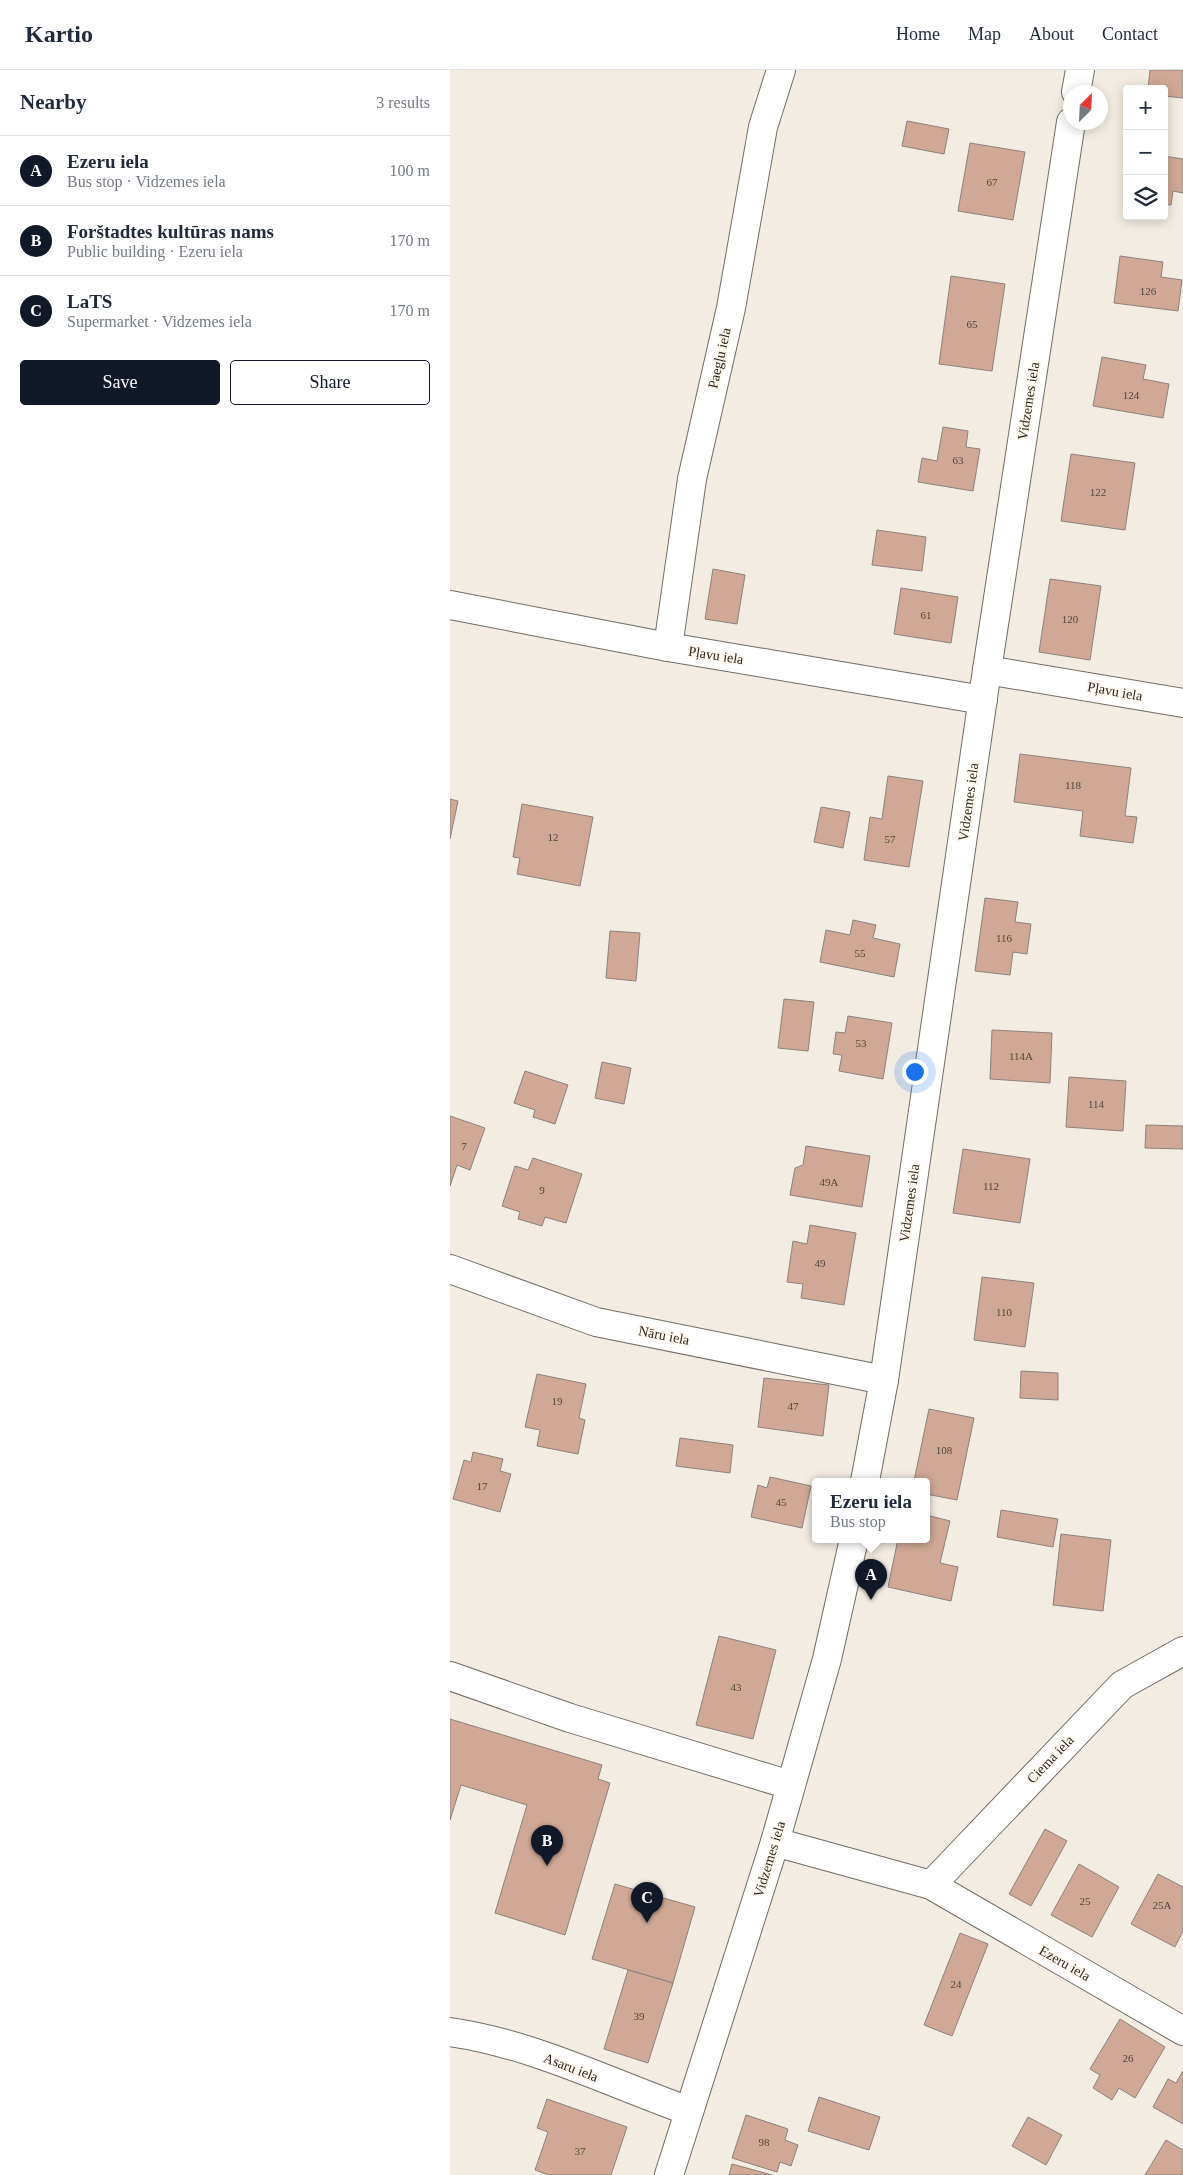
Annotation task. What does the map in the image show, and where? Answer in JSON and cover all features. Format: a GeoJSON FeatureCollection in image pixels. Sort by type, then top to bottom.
{"type":"FeatureCollection","features":[{"type":"Feature","properties":{"kind":"street","name":"Paegļu iela"},"geometry":{"type":"LineString","coordinates":[[668,647],[692,479],[731,308],[763,127],[781,70]]}},
{"type":"Feature","properties":{"kind":"street"},"geometry":{"type":"LineString","coordinates":[[1077,85],[1080,70]]}},
{"type":"Feature","properties":{"kind":"street","name":"Vidzemes iela"},"geometry":{"type":"LineString","coordinates":[[866,1478],[884,1380],[987,670],[1070,130]]}},
{"type":"Feature","properties":{"kind":"street","name":"Pļavu iela"},"geometry":{"type":"LineString","coordinates":[[450,605],[668,647],[983,700]]}},
{"type":"Feature","properties":{"kind":"street","name":"Pļavu iela"},"geometry":{"type":"LineString","coordinates":[[987,670],[1183,703]]}},
{"type":"Feature","properties":{"kind":"street","name":"Nāru iela"},"geometry":{"type":"LineString","coordinates":[[450,1269],[596,1322],[884,1380]]}},
{"type":"Feature","properties":{"kind":"street","name":"Vidzemes iela"},"geometry":{"type":"LineString","coordinates":[[669,2175],[775,1842],[827,1658],[853,1543]]}},
{"type":"Feature","properties":{"kind":"street","name":"Ciema iela"},"geometry":{"type":"LineString","coordinates":[[931,1885],[1122,1685],[1183,1651]]}},
{"type":"Feature","properties":{"kind":"street"},"geometry":{"type":"LineString","coordinates":[[450,1676],[570,1718],[790,1785]]}},
{"type":"Feature","properties":{"kind":"street","name":"Ezeru iela"},"geometry":{"type":"LineString","coordinates":[[775,1842],[931,1885],[1183,2031]]}},
{"type":"Feature","properties":{"kind":"street","name":"Asaru iela"},"geometry":{"type":"LineString","coordinates":[[450,2032],[530,2052],[689,2111]]}},
{"type":"Feature","properties":{"kind":"building"},"geometry":{"type":"Polygon","coordinates":[[[1150,70],[1183,70],[1183,98],[1168,96],[1168,85],[1148,85],[1150,70]]]}},
{"type":"Feature","properties":{"kind":"building"},"geometry":{"type":"Polygon","coordinates":[[[907,121],[949,129],[944,154],[902,146],[907,121]]]}},
{"type":"Feature","properties":{"kind":"building"},"geometry":{"type":"Polygon","coordinates":[[[970,143],[1025,152],[1013,220],[958,211],[970,143]]]}},
{"type":"Feature","properties":{"kind":"building"},"geometry":{"type":"Polygon","coordinates":[[[1168,157],[1183,159],[1183,193],[1173,191],[1171,205],[1168,205],[1168,157]]]}},
{"type":"Feature","properties":{"kind":"building"},"geometry":{"type":"Polygon","coordinates":[[[1120,256],[1163,262],[1161,277],[1182,280],[1178,311],[1114,303],[1120,256]]]}},
{"type":"Feature","properties":{"kind":"building"},"geometry":{"type":"Polygon","coordinates":[[[951,276],[1005,284],[992,371],[939,364],[951,276]]]}},
{"type":"Feature","properties":{"kind":"building"},"geometry":{"type":"Polygon","coordinates":[[[1102,357],[1146,365],[1143,379],[1169,384],[1163,418],[1093,406],[1102,357]]]}},
{"type":"Feature","properties":{"kind":"building"},"geometry":{"type":"Polygon","coordinates":[[[943,427],[968,431],[966,447],[980,449],[973,491],[918,482],[922,458],[937,461],[943,427]]]}},
{"type":"Feature","properties":{"kind":"building"},"geometry":{"type":"Polygon","coordinates":[[[1071,454],[1135,463],[1125,530],[1061,521],[1071,454]]]}},
{"type":"Feature","properties":{"kind":"building"},"geometry":{"type":"Polygon","coordinates":[[[877,530],[926,537],[922,571],[872,565],[877,530]]]}},
{"type":"Feature","properties":{"kind":"building"},"geometry":{"type":"Polygon","coordinates":[[[713,569],[745,575],[737,624],[705,619],[713,569]]]}},
{"type":"Feature","properties":{"kind":"building"},"geometry":{"type":"Polygon","coordinates":[[[1050,579],[1101,586],[1090,660],[1039,652],[1050,579]]]}},
{"type":"Feature","properties":{"kind":"building"},"geometry":{"type":"Polygon","coordinates":[[[901,588],[958,597],[951,643],[894,634],[901,588]]]}},
{"type":"Feature","properties":{"kind":"building"},"geometry":{"type":"Polygon","coordinates":[[[1020,754],[1131,768],[1125,816],[1137,817],[1133,843],[1080,836],[1083,811],[1014,802],[1020,754]]]}},
{"type":"Feature","properties":{"kind":"building"},"geometry":{"type":"Polygon","coordinates":[[[888,776],[923,781],[909,867],[864,860],[870,817],[882,819],[888,776]]]}},
{"type":"Feature","properties":{"kind":"building"},"geometry":{"type":"Polygon","coordinates":[[[450,799],[458,801],[450,839],[450,799]]]}},
{"type":"Feature","properties":{"kind":"building"},"geometry":{"type":"Polygon","coordinates":[[[522,804],[593,817],[580,886],[517,874],[520,858],[513,857],[522,804]]]}},
{"type":"Feature","properties":{"kind":"building"},"geometry":{"type":"Polygon","coordinates":[[[821,807],[850,812],[843,848],[814,842],[821,807]]]}},
{"type":"Feature","properties":{"kind":"building"},"geometry":{"type":"Polygon","coordinates":[[[985,898],[1018,902],[1015,922],[1031,924],[1027,954],[1013,952],[1010,975],[975,971],[985,898]]]}},
{"type":"Feature","properties":{"kind":"building"},"geometry":{"type":"Polygon","coordinates":[[[853,920],[876,925],[873,938],[900,944],[894,977],[820,962],[826,930],[850,935],[853,920]]]}},
{"type":"Feature","properties":{"kind":"building"},"geometry":{"type":"Polygon","coordinates":[[[610,931],[640,933],[636,981],[606,978],[610,931]]]}},
{"type":"Feature","properties":{"kind":"building"},"geometry":{"type":"Polygon","coordinates":[[[784,999],[814,1002],[808,1051],[778,1048],[784,999]]]}},
{"type":"Feature","properties":{"kind":"building"},"geometry":{"type":"Polygon","coordinates":[[[848,1016],[892,1023],[883,1079],[839,1071],[842,1055],[833,1054],[836,1032],[845,1033],[848,1016]]]}},
{"type":"Feature","properties":{"kind":"building"},"geometry":{"type":"Polygon","coordinates":[[[992,1030],[1052,1033],[1050,1083],[990,1079],[992,1030]]]}},
{"type":"Feature","properties":{"kind":"building"},"geometry":{"type":"Polygon","coordinates":[[[602,1062],[631,1068],[624,1104],[595,1098],[602,1062]]]}},
{"type":"Feature","properties":{"kind":"building"},"geometry":{"type":"Polygon","coordinates":[[[525,1071],[568,1085],[555,1124],[533,1117],[535,1110],[514,1103],[525,1071]]]}},
{"type":"Feature","properties":{"kind":"building"},"geometry":{"type":"Polygon","coordinates":[[[1069,1077],[1126,1081],[1123,1131],[1066,1127],[1069,1077]]]}},
{"type":"Feature","properties":{"kind":"building"},"geometry":{"type":"Polygon","coordinates":[[[450,1116],[485,1128],[470,1170],[457,1165],[450,1186],[450,1116]]]}},
{"type":"Feature","properties":{"kind":"building"},"geometry":{"type":"Polygon","coordinates":[[[1146,1125],[1183,1126],[1183,1149],[1145,1148],[1146,1125]]]}},
{"type":"Feature","properties":{"kind":"building"},"geometry":{"type":"Polygon","coordinates":[[[806,1146],[870,1156],[862,1207],[790,1195],[795,1168],[803,1165],[806,1146]]]}},
{"type":"Feature","properties":{"kind":"building"},"geometry":{"type":"Polygon","coordinates":[[[963,1149],[1030,1159],[1020,1223],[953,1213],[963,1149]]]}},
{"type":"Feature","properties":{"kind":"building"},"geometry":{"type":"Polygon","coordinates":[[[533,1158],[582,1174],[566,1223],[545,1217],[542,1226],[518,1219],[520,1212],[502,1206],[515,1166],[528,1170],[533,1158]]]}},
{"type":"Feature","properties":{"kind":"building"},"geometry":{"type":"Polygon","coordinates":[[[810,1225],[856,1233],[844,1305],[801,1298],[803,1284],[787,1282],[793,1241],[807,1244],[810,1225]]]}},
{"type":"Feature","properties":{"kind":"building"},"geometry":{"type":"Polygon","coordinates":[[[982,1277],[1034,1283],[1025,1347],[974,1340],[982,1277]]]}},
{"type":"Feature","properties":{"kind":"building"},"geometry":{"type":"Polygon","coordinates":[[[1021,1371],[1058,1373],[1058,1400],[1020,1398],[1021,1371]]]}},
{"type":"Feature","properties":{"kind":"building"},"geometry":{"type":"Polygon","coordinates":[[[537,1374],[586,1384],[579,1418],[585,1420],[578,1454],[537,1446],[540,1430],[525,1427],[537,1374]]]}},
{"type":"Feature","properties":{"kind":"building"},"geometry":{"type":"Polygon","coordinates":[[[764,1378],[829,1385],[823,1436],[758,1427],[764,1378]]]}},
{"type":"Feature","properties":{"kind":"building"},"geometry":{"type":"Polygon","coordinates":[[[929,1409],[974,1418],[957,1500],[930,1495],[930,1478],[915,1478],[929,1409]]]}},
{"type":"Feature","properties":{"kind":"building"},"geometry":{"type":"Polygon","coordinates":[[[680,1438],[733,1445],[730,1473],[676,1466],[680,1438]]]}},
{"type":"Feature","properties":{"kind":"building"},"geometry":{"type":"Polygon","coordinates":[[[473,1452],[503,1459],[500,1471],[511,1474],[500,1512],[453,1499],[464,1460],[471,1462],[473,1452]]]}},
{"type":"Feature","properties":{"kind":"building"},"geometry":{"type":"Polygon","coordinates":[[[770,1477],[811,1486],[802,1528],[751,1517],[758,1485],[767,1488],[770,1477]]]}},
{"type":"Feature","properties":{"kind":"building"},"geometry":{"type":"Polygon","coordinates":[[[1001,1510],[1058,1519],[1053,1547],[997,1537],[1001,1510]]]}},
{"type":"Feature","properties":{"kind":"building"},"geometry":{"type":"Polygon","coordinates":[[[930,1516],[950,1521],[940,1563],[958,1567],[951,1601],[888,1587],[897,1543],[930,1543],[930,1516]]]}},
{"type":"Feature","properties":{"kind":"building"},"geometry":{"type":"Polygon","coordinates":[[[1061,1534],[1111,1540],[1103,1611],[1053,1605],[1061,1534]]]}},
{"type":"Feature","properties":{"kind":"building"},"geometry":{"type":"Polygon","coordinates":[[[719,1636],[776,1650],[753,1739],[696,1725],[719,1636]]]}},
{"type":"Feature","properties":{"kind":"building"},"geometry":{"type":"Polygon","coordinates":[[[450,1719],[602,1765],[598,1779],[610,1783],[565,1935],[495,1913],[527,1805],[461,1785],[450,1820],[450,1719]]]}},
{"type":"Feature","properties":{"kind":"building"},"geometry":{"type":"Polygon","coordinates":[[[1045,1829],[1067,1841],[1031,1906],[1009,1894],[1045,1829]]]}},
{"type":"Feature","properties":{"kind":"building"},"geometry":{"type":"Polygon","coordinates":[[[1079,1864],[1119,1887],[1092,1937],[1051,1915],[1079,1864]]]}},
{"type":"Feature","properties":{"kind":"building"},"geometry":{"type":"Polygon","coordinates":[[[1158,1874],[1183,1887],[1183,1931],[1175,1947],[1131,1924],[1158,1874]]]}},
{"type":"Feature","properties":{"kind":"building"},"geometry":{"type":"Polygon","coordinates":[[[615,1884],[695,1907],[673,1983],[592,1959],[615,1884]]]}},
{"type":"Feature","properties":{"kind":"building"},"geometry":{"type":"Polygon","coordinates":[[[960,1933],[988,1944],[952,2036],[924,2025],[960,1933]]]}},
{"type":"Feature","properties":{"kind":"building"},"geometry":{"type":"Polygon","coordinates":[[[628,1970],[673,1983],[648,2063],[604,2049],[628,1970]]]}},
{"type":"Feature","properties":{"kind":"building"},"geometry":{"type":"Polygon","coordinates":[[[1120,2019],[1165,2047],[1135,2098],[1119,2088],[1112,2100],[1093,2088],[1100,2075],[1090,2069],[1120,2019]]]}},
{"type":"Feature","properties":{"kind":"building"},"geometry":{"type":"Polygon","coordinates":[[[1183,2071],[1183,2124],[1153,2107],[1168,2079],[1176,2083],[1183,2071]]]}},
{"type":"Feature","properties":{"kind":"building"},"geometry":{"type":"Polygon","coordinates":[[[819,2097],[880,2117],[869,2150],[808,2131],[819,2097]]]}},
{"type":"Feature","properties":{"kind":"building"},"geometry":{"type":"Polygon","coordinates":[[[547,2099],[627,2127],[611,2175],[549,2175],[535,2170],[548,2132],[537,2128],[547,2099]]]}},
{"type":"Feature","properties":{"kind":"building"},"geometry":{"type":"Polygon","coordinates":[[[746,2115],[788,2129],[785,2140],[798,2145],[791,2166],[780,2162],[777,2172],[732,2158],[746,2115]]]}},
{"type":"Feature","properties":{"kind":"building"},"geometry":{"type":"Polygon","coordinates":[[[1028,2117],[1062,2135],[1046,2165],[1012,2146],[1028,2117]]]}},
{"type":"Feature","properties":{"kind":"building"},"geometry":{"type":"Polygon","coordinates":[[[1166,2140],[1183,2150],[1183,2175],[1145,2175],[1166,2140]]]}},
{"type":"Feature","properties":{"kind":"building"},"geometry":{"type":"Polygon","coordinates":[[[732,2164],[772,2175],[729,2175],[732,2164]]]}},
{"type":"Feature","properties":{"kind":"place","name":"Ezeru iela"},"geometry":{"type":"Point","coordinates":[871,1600]}},
{"type":"Feature","properties":{"kind":"place","name":"Forštadtes kultūras nams"},"geometry":{"type":"Point","coordinates":[547,1866]}},
{"type":"Feature","properties":{"kind":"place","name":"LaTS"},"geometry":{"type":"Point","coordinates":[647,1923]}}]}
